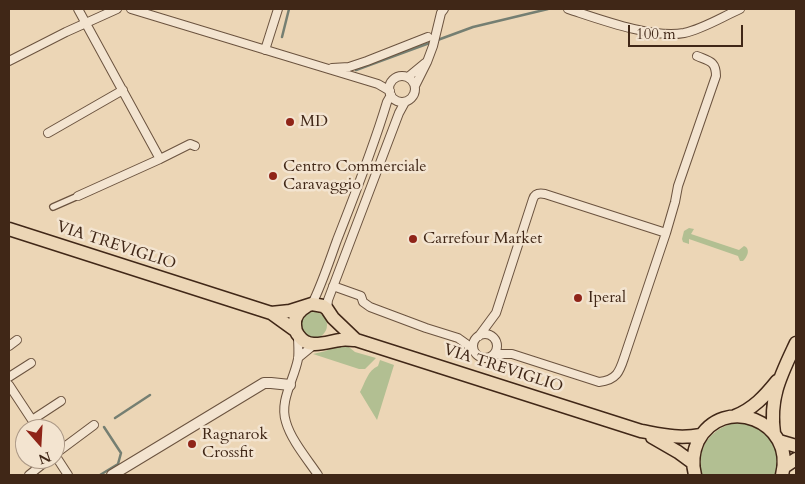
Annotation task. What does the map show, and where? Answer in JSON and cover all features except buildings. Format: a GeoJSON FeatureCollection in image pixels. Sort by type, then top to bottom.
{"type":"FeatureCollection","features":[{"type":"Feature","properties":{"kind":"main road","name":"VIA TREVIGLIO"},"geometry":{"type":"LineString","coordinates":[[9,229],[271,313]]}},
{"type":"Feature","properties":{"kind":"main road"},"geometry":{"type":"LineString","coordinates":[[271,313],[290,311],[317,304],[330,313],[356,340]]}},
{"type":"Feature","properties":{"kind":"main road"},"geometry":{"type":"LineString","coordinates":[[297,333],[295,319],[301,309],[309,305]]}},
{"type":"Feature","properties":{"kind":"main road"},"geometry":{"type":"LineString","coordinates":[[271,313],[297,333],[305,342],[317,344],[341,340],[356,340]]}},
{"type":"Feature","properties":{"kind":"main road"},"geometry":{"type":"LineString","coordinates":[[317,344],[326,341],[334,331],[334,324],[330,313]]}},
{"type":"Feature","properties":{"kind":"main road","name":"VIA TREVIGLIO"},"geometry":{"type":"LineString","coordinates":[[356,340],[641,431],[678,438],[701,436]]}},
{"type":"Feature","properties":{"kind":"main road"},"geometry":{"type":"LineString","coordinates":[[783,471],[783,451],[773,420],[773,408],[780,378],[796,343]]}},
{"type":"Feature","properties":{"kind":"main road"},"geometry":{"type":"LineString","coordinates":[[694,469],[694,451],[706,430],[723,419],[750,409],[758,403],[780,378]]}},
{"type":"Feature","properties":{"kind":"main road"},"geometry":{"type":"LineString","coordinates":[[735,416],[760,421],[777,437],[796,446]]}},
{"type":"Feature","properties":{"kind":"main road","name":"VIA TREVIGLIO"},"geometry":{"type":"LineString","coordinates":[[641,431],[678,452],[694,469]]}},
{"type":"Feature","properties":{"kind":"main road"},"geometry":{"type":"LineString","coordinates":[[783,471],[796,459]]}},
{"type":"Feature","properties":{"kind":"street"},"geometry":{"type":"LineString","coordinates":[[78,9],[160,159]]}},
{"type":"Feature","properties":{"kind":"street"},"geometry":{"type":"LineString","coordinates":[[9,62],[85,23],[117,9]]}},
{"type":"Feature","properties":{"kind":"street"},"geometry":{"type":"LineString","coordinates":[[136,9],[378,84],[396,100],[405,102]]}},
{"type":"Feature","properties":{"kind":"street"},"geometry":{"type":"LineString","coordinates":[[266,50],[278,9]]}},
{"type":"Feature","properties":{"kind":"street"},"geometry":{"type":"LineString","coordinates":[[568,9],[606,22],[662,34],[684,33],[740,9]]}},
{"type":"Feature","properties":{"kind":"street"},"geometry":{"type":"LineString","coordinates":[[330,313],[328,300],[333,286],[399,113],[405,102],[414,95],[415,86],[433,46],[442,10]]}},
{"type":"Feature","properties":{"kind":"street"},"geometry":{"type":"LineString","coordinates":[[328,69],[367,61],[428,37]]}},
{"type":"Feature","properties":{"kind":"street","name":"VIA TREVIGLIO"},"geometry":{"type":"LineString","coordinates":[[512,354],[599,382],[614,378],[618,374],[666,233],[678,186],[716,76],[716,69],[713,63],[697,56]]}},
{"type":"Feature","properties":{"kind":"street"},"geometry":{"type":"LineString","coordinates":[[378,84],[392,81],[399,77],[408,77],[427,62]]}},
{"type":"Feature","properties":{"kind":"street"},"geometry":{"type":"LineString","coordinates":[[408,77],[415,86]]}},
{"type":"Feature","properties":{"kind":"street"},"geometry":{"type":"LineString","coordinates":[[309,305],[320,289],[358,186],[390,93],[392,81]]}},
{"type":"Feature","properties":{"kind":"street"},"geometry":{"type":"LineString","coordinates":[[48,133],[123,90]]}},
{"type":"Feature","properties":{"kind":"street"},"geometry":{"type":"LineString","coordinates":[[53,208],[190,144],[195,146]]}},
{"type":"Feature","properties":{"kind":"street"},"geometry":{"type":"LineString","coordinates":[[358,186],[370,189]]}},
{"type":"Feature","properties":{"kind":"street"},"geometry":{"type":"LineString","coordinates":[[472,348],[472,344],[496,313],[534,196],[537,194],[545,194],[666,233]]}},
{"type":"Feature","properties":{"kind":"street"},"geometry":{"type":"LineString","coordinates":[[333,286],[361,296],[363,302],[370,307],[458,338],[472,348],[475,354],[481,358],[488,358],[497,349],[490,320]]}},
{"type":"Feature","properties":{"kind":"street"},"geometry":{"type":"LineString","coordinates":[[297,333],[298,358],[284,412],[286,423],[296,442],[318,475]]}},
{"type":"Feature","properties":{"kind":"street"},"geometry":{"type":"LineString","coordinates":[[458,338],[477,337],[486,334],[512,354]]}},
{"type":"Feature","properties":{"kind":"street"},"geometry":{"type":"LineString","coordinates":[[9,346],[17,340]]}},
{"type":"Feature","properties":{"kind":"street"},"geometry":{"type":"LineString","coordinates":[[298,358],[317,344]]}},
{"type":"Feature","properties":{"kind":"street"},"geometry":{"type":"LineString","coordinates":[[494,354],[512,354]]}},
{"type":"Feature","properties":{"kind":"street"},"geometry":{"type":"LineString","coordinates":[[9,377],[31,363]]}},
{"type":"Feature","properties":{"kind":"street"},"geometry":{"type":"LineString","coordinates":[[112,475],[264,383],[290,385]]}},
{"type":"Feature","properties":{"kind":"street"},"geometry":{"type":"LineString","coordinates":[[9,385],[31,419]]}},
{"type":"Feature","properties":{"kind":"street"},"geometry":{"type":"LineString","coordinates":[[34,419],[61,402]]}},
{"type":"Feature","properties":{"kind":"street"},"geometry":{"type":"LineString","coordinates":[[65,447],[94,424]]}},
{"type":"Feature","properties":{"kind":"green space"},"geometry":{"type":"Polygon","coordinates":[[[689,228],[694,229],[691,234],[739,250],[744,246],[748,250],[747,256],[743,261],[740,261],[738,256],[689,239],[689,244],[683,242],[684,231],[689,228]]]}},
{"type":"Feature","properties":{"kind":"green space"},"geometry":{"type":"Polygon","coordinates":[[[314,312],[323,316],[327,325],[323,334],[314,338],[305,334],[301,325],[305,316],[314,312]]]}},
{"type":"Feature","properties":{"kind":"green space"},"geometry":{"type":"Polygon","coordinates":[[[345,344],[355,352],[376,358],[365,369],[359,369],[313,354],[326,351],[335,345],[345,344]]]}},
{"type":"Feature","properties":{"kind":"green space"},"geometry":{"type":"Polygon","coordinates":[[[380,360],[394,365],[377,420],[360,392],[369,374],[378,366],[380,360]]]}},
{"type":"Feature","properties":{"kind":"green space"},"geometry":{"type":"Polygon","coordinates":[[[734,423],[753,425],[770,436],[779,454],[778,475],[702,475],[701,457],[706,442],[717,431],[734,423]]]}},
{"type":"Feature","properties":{"kind":"waterway"},"geometry":{"type":"LineString","coordinates":[[282,37],[289,9]]}},
{"type":"Feature","properties":{"kind":"waterway"},"geometry":{"type":"LineString","coordinates":[[356,70],[473,27],[548,9]]}},
{"type":"Feature","properties":{"kind":"waterway"},"geometry":{"type":"LineString","coordinates":[[115,418],[150,395]]}},
{"type":"Feature","properties":{"kind":"waterway"},"geometry":{"type":"LineString","coordinates":[[100,475],[118,464],[121,453],[104,427]]}},
{"type":"Feature","properties":{"kind":"place","name":"MD"},"geometry":{"type":"Point","coordinates":[290,122]}},
{"type":"Feature","properties":{"kind":"place","name":"Centro Commerciale Caravaggio"},"geometry":{"type":"Point","coordinates":[273,176]}},
{"type":"Feature","properties":{"kind":"place","name":"Carrefour Market"},"geometry":{"type":"Point","coordinates":[413,239]}},
{"type":"Feature","properties":{"kind":"place","name":"Iperal"},"geometry":{"type":"Point","coordinates":[578,298]}},
{"type":"Feature","properties":{"kind":"place","name":"Ragnarok Crossfit"},"geometry":{"type":"Point","coordinates":[192,444]}}]}
